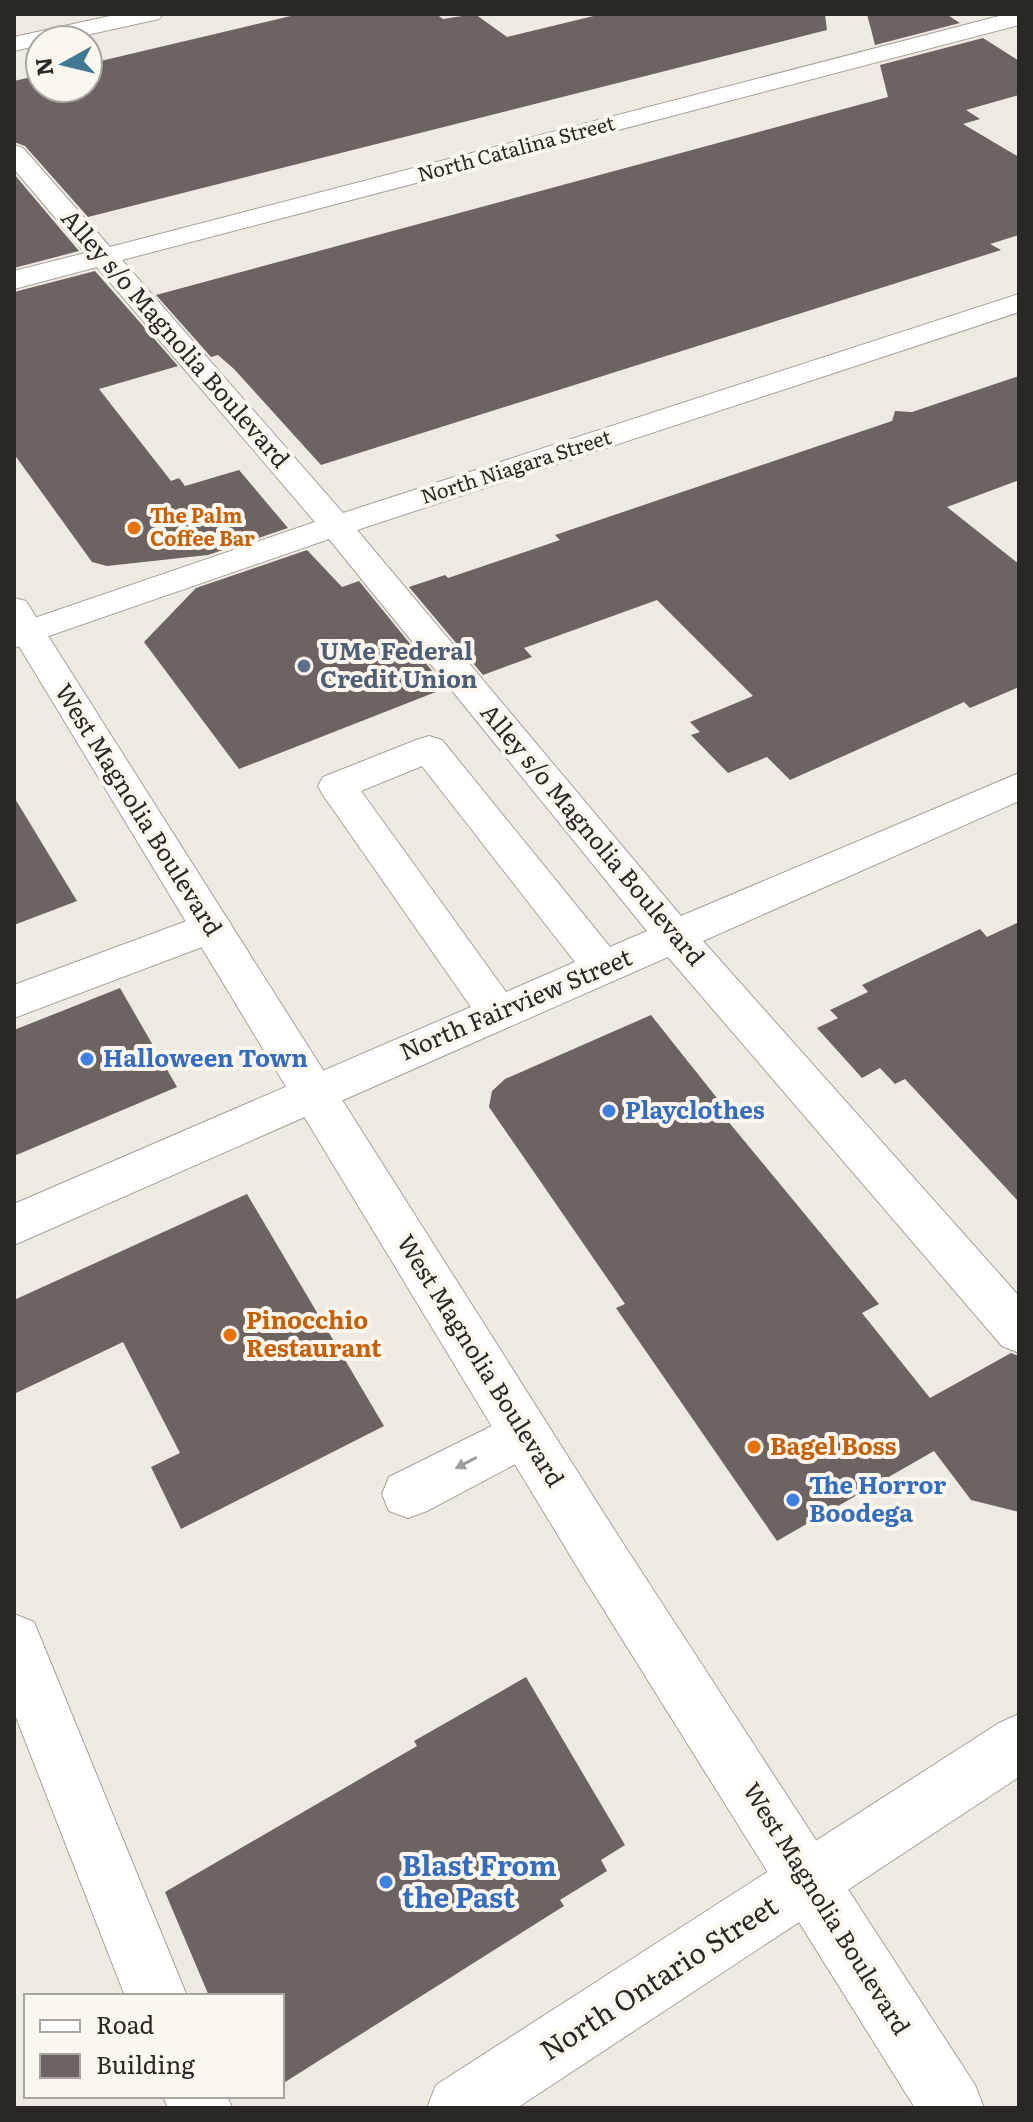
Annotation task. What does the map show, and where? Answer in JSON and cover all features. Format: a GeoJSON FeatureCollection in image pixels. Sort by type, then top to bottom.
{"type":"FeatureCollection","features":[{"type":"Feature","properties":{"kind":"street"},"geometry":{"type":"LineString","coordinates":[[14,44],[151,14]]}},
{"type":"Feature","properties":{"kind":"street","name":"North Catalina Street"},"geometry":{"type":"LineString","coordinates":[[14,280],[1019,18]]}},
{"type":"Feature","properties":{"kind":"street","name":"Alley s/o Magnolia Boulevard"},"geometry":{"type":"LineString","coordinates":[[14,153],[336,526],[675,937],[1019,1331]]}},
{"type":"Feature","properties":{"kind":"street","name":"North Niagara Street"},"geometry":{"type":"LineString","coordinates":[[19,626],[1019,303]]}},
{"type":"Feature","properties":{"kind":"street","name":"West Magnolia Boulevard"},"geometry":{"type":"LineString","coordinates":[[19,626],[211,927],[524,1433],[952,2108]]}},
{"type":"Feature","properties":{"kind":"street"},"geometry":{"type":"LineString","coordinates":[[498,1013],[337,786],[429,749],[604,969]]}},
{"type":"Feature","properties":{"kind":"street","name":"North Fairview Street"},"geometry":{"type":"LineString","coordinates":[[14,1225],[1019,786]]}},
{"type":"Feature","properties":{"kind":"street"},"geometry":{"type":"LineString","coordinates":[[14,1002],[211,927]]}},
{"type":"Feature","properties":{"kind":"street"},"geometry":{"type":"LineString","coordinates":[[408,1494],[524,1433]]}},
{"type":"Feature","properties":{"kind":"street"},"geometry":{"type":"LineString","coordinates":[[14,1641],[155,1994]]}},
{"type":"Feature","properties":{"kind":"street","name":"North Ontario Street"},"geometry":{"type":"LineString","coordinates":[[459,2108],[1019,1743]]}},
{"type":"Feature","properties":{"kind":"building"},"geometry":{"type":"Polygon","coordinates":[[[299,14],[436,14],[443,19],[475,14],[507,37],[602,14],[825,14],[827,30],[88,217],[25,146],[14,142],[14,81],[24,79],[24,104],[104,104],[104,60],[299,14]]]}},
{"type":"Feature","properties":{"kind":"building"},"geometry":{"type":"Polygon","coordinates":[[[867,14],[946,14],[960,23],[875,45],[867,14]]]}},
{"type":"Feature","properties":{"kind":"building"},"geometry":{"type":"Polygon","coordinates":[[[983,38],[1019,61],[1019,95],[966,110],[980,119],[963,124],[1019,157],[1019,235],[990,244],[1001,250],[321,465],[234,369],[218,355],[211,357],[156,295],[888,97],[880,65],[983,38]]]}},
{"type":"Feature","properties":{"kind":"building"},"geometry":{"type":"Polygon","coordinates":[[[14,174],[57,225],[79,251],[14,268],[14,174]]]}},
{"type":"Feature","properties":{"kind":"building"},"geometry":{"type":"Polygon","coordinates":[[[95,271],[178,366],[99,389],[171,481],[179,478],[185,486],[239,470],[288,528],[208,555],[107,566],[92,562],[14,454],[14,292],[95,271]]]}},
{"type":"Feature","properties":{"kind":"building"},"geometry":{"type":"Polygon","coordinates":[[[1019,376],[1019,480],[947,507],[1019,564],[1019,687],[970,708],[964,702],[790,780],[767,757],[728,773],[691,735],[700,732],[690,722],[753,696],[657,600],[524,648],[532,657],[483,675],[409,587],[445,575],[448,578],[560,540],[555,535],[892,421],[895,411],[912,412],[1019,376]]]}},
{"type":"Feature","properties":{"kind":"building","name":"UMe Federal Credit Union"},"geometry":{"type":"Polygon","coordinates":[[[307,550],[342,587],[359,581],[446,688],[239,769],[144,642],[196,588],[307,550]]]}},
{"type":"Feature","properties":{"kind":"building"},"geometry":{"type":"Polygon","coordinates":[[[14,797],[77,901],[14,925],[14,797]]]}},
{"type":"Feature","properties":{"kind":"building"},"geometry":{"type":"Polygon","coordinates":[[[1019,922],[1019,1202],[905,1079],[895,1084],[880,1068],[862,1078],[817,1028],[838,1018],[830,1010],[868,992],[862,985],[980,929],[987,937],[1019,922]]]}},
{"type":"Feature","properties":{"kind":"building","name":"Halloween Town"},"geometry":{"type":"Polygon","coordinates":[[[120,988],[177,1087],[14,1156],[14,1030],[120,988]]]}},
{"type":"Feature","properties":{"kind":"building"},"geometry":{"type":"Polygon","coordinates":[[[651,1015],[732,1117],[727,1120],[879,1304],[862,1313],[930,1398],[1011,1353],[1019,1356],[1019,1512],[971,1500],[934,1451],[777,1541],[616,1308],[625,1304],[489,1107],[492,1091],[505,1079],[651,1015]]]}},
{"type":"Feature","properties":{"kind":"building"},"geometry":{"type":"Polygon","coordinates":[[[247,1194],[384,1426],[181,1529],[151,1467],[180,1453],[123,1342],[14,1394],[14,1300],[247,1194]]]}},
{"type":"Feature","properties":{"kind":"building","name":"Blast From the Past"},"geometry":{"type":"Polygon","coordinates":[[[526,1677],[625,1845],[601,1860],[607,1871],[560,1900],[564,1906],[284,2083],[284,1994],[208,1994],[165,1892],[417,1746],[414,1741],[526,1677]]]}},
{"type":"Feature","properties":{"kind":"place","name":"The Palm Coffee Bar"},"geometry":{"type":"Point","coordinates":[134,528]}},
{"type":"Feature","properties":{"kind":"place","name":"UMe Federal Credit Union"},"geometry":{"type":"Point","coordinates":[304,666]}},
{"type":"Feature","properties":{"kind":"place","name":"Halloween Town"},"geometry":{"type":"Point","coordinates":[87,1059]}},
{"type":"Feature","properties":{"kind":"place","name":"Playclothes"},"geometry":{"type":"Point","coordinates":[609,1111]}},
{"type":"Feature","properties":{"kind":"place","name":"Pinocchio Restaurant"},"geometry":{"type":"Point","coordinates":[230,1335]}},
{"type":"Feature","properties":{"kind":"place","name":"Bagel Boss"},"geometry":{"type":"Point","coordinates":[754,1447]}},
{"type":"Feature","properties":{"kind":"place","name":"The Horror Boodega"},"geometry":{"type":"Point","coordinates":[793,1500]}},
{"type":"Feature","properties":{"kind":"place","name":"Blast From the Past"},"geometry":{"type":"Point","coordinates":[386,1882]}}]}
